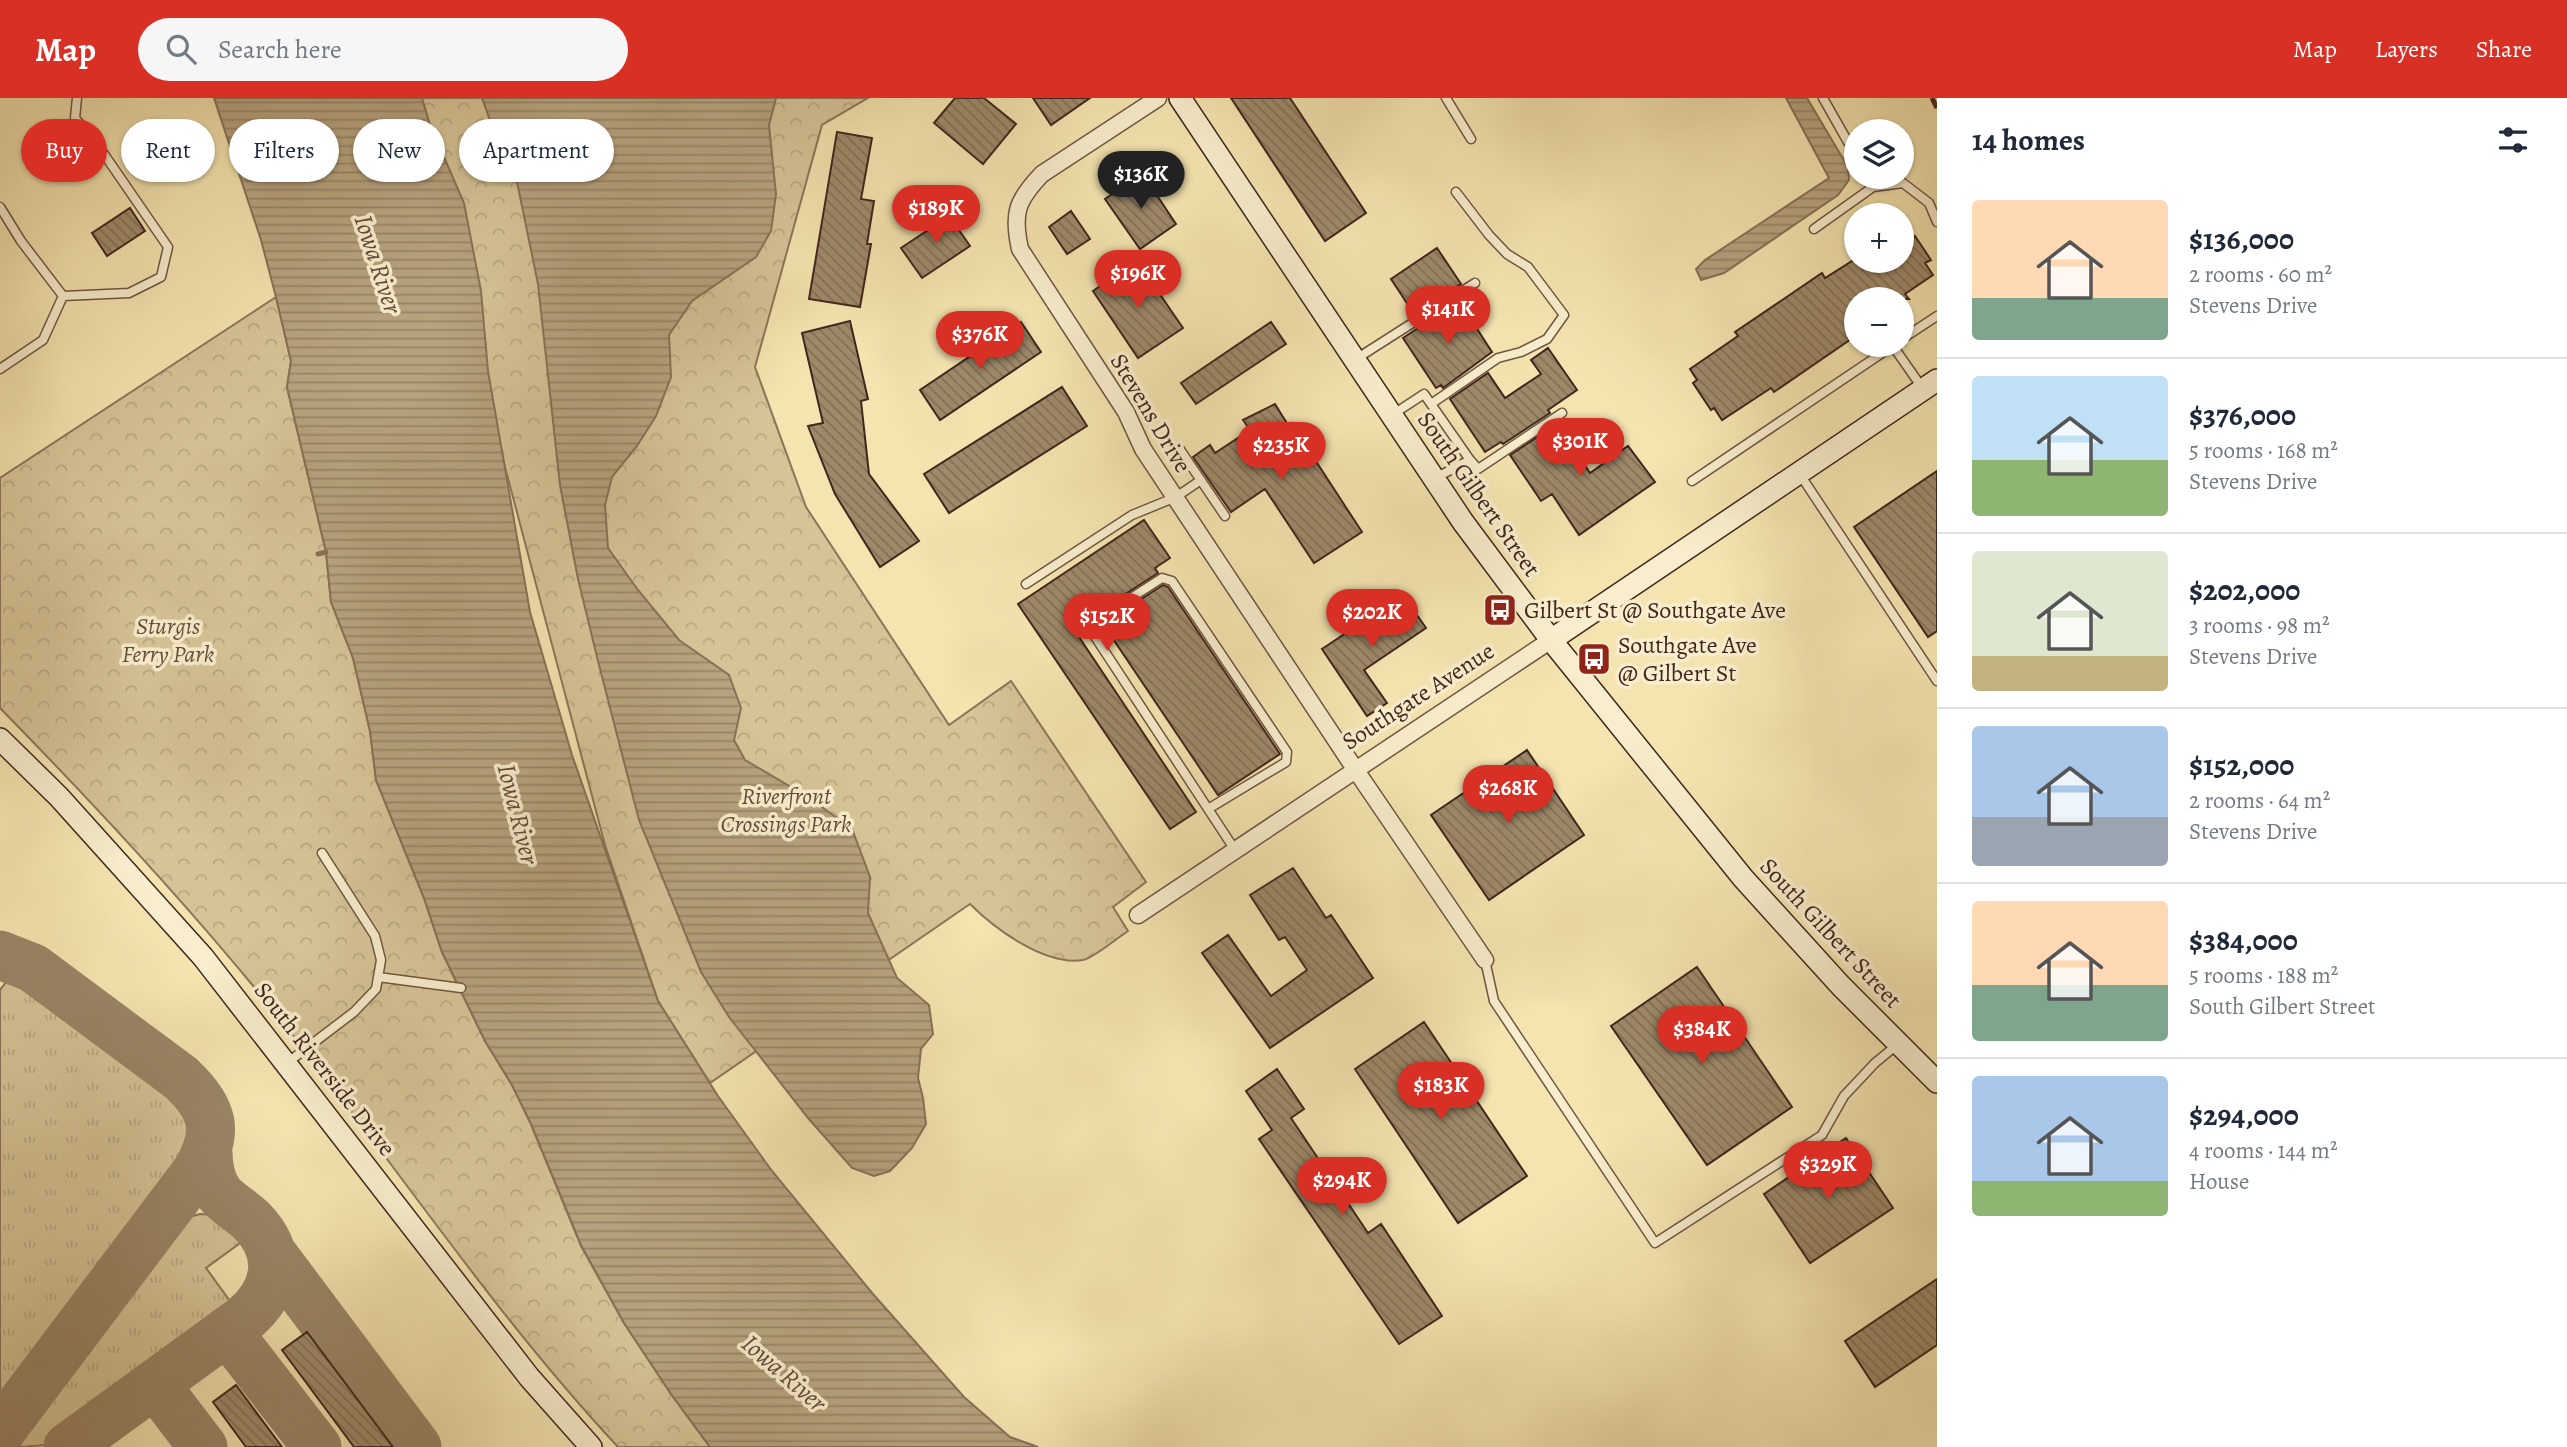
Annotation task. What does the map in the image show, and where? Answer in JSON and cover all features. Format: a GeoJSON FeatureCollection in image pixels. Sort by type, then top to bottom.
{"type":"FeatureCollection","features":[{"type":"Feature","properties":{"kind":"main road","name":"South Gilbert Street"},"geometry":{"type":"LineString","coordinates":[[1180,98],[1463,522],[1551,640],[1743,878],[1833,977],[1937,1082]]}},
{"type":"Feature","properties":{"kind":"main road","name":"Southgate Avenue"},"geometry":{"type":"LineString","coordinates":[[1551,640],[1930,385]]}},
{"type":"Feature","properties":{"kind":"main road","name":"South Riverside Drive"},"geometry":{"type":"LineString","coordinates":[[0,738],[59,797],[203,957],[529,1377],[591,1447]]}},
{"type":"Feature","properties":{"kind":"street","name":"Stevens Drive"},"geometry":{"type":"LineString","coordinates":[[1158,98],[1042,174],[1027,190],[1017,208],[1016,229],[1020,249],[1126,412],[1143,449],[1175,498],[1485,960]]}},
{"type":"Feature","properties":{"kind":"street","name":"Southgate Avenue"},"geometry":{"type":"LineString","coordinates":[[1138,915],[1551,640]]}},
{"type":"Feature","properties":{"kind":"lane"},"geometry":{"type":"LineString","coordinates":[[63,296],[129,293],[161,277],[168,247],[75,118],[77,98]]}},
{"type":"Feature","properties":{"kind":"lane"},"geometry":{"type":"LineString","coordinates":[[1446,98],[1471,139]]}},
{"type":"Feature","properties":{"kind":"lane"},"geometry":{"type":"LineString","coordinates":[[1823,98],[1844,135]]}},
{"type":"Feature","properties":{"kind":"lane"},"geometry":{"type":"LineString","coordinates":[[1814,229],[1870,189]]}},
{"type":"Feature","properties":{"kind":"lane"},"geometry":{"type":"LineString","coordinates":[[1911,189],[1929,203],[1937,222]]}},
{"type":"Feature","properties":{"kind":"lane"},"geometry":{"type":"LineString","coordinates":[[1431,404],[1498,358],[1521,352],[1547,339],[1564,316],[1528,267],[1507,254],[1456,192]]}},
{"type":"Feature","properties":{"kind":"lane"},"geometry":{"type":"LineString","coordinates":[[0,207],[21,241],[63,296]]}},
{"type":"Feature","properties":{"kind":"lane"},"geometry":{"type":"LineString","coordinates":[[1355,360],[1475,283]]}},
{"type":"Feature","properties":{"kind":"lane"},"geometry":{"type":"LineString","coordinates":[[0,369],[43,340],[63,296]]}},
{"type":"Feature","properties":{"kind":"lane"},"geometry":{"type":"LineString","coordinates":[[1914,332],[1937,316]]}},
{"type":"Feature","properties":{"kind":"lane"},"geometry":{"type":"LineString","coordinates":[[1692,481],[1876,357]]}},
{"type":"Feature","properties":{"kind":"lane"},"geometry":{"type":"LineString","coordinates":[[1905,357],[1930,385]]}},
{"type":"Feature","properties":{"kind":"lane"},"geometry":{"type":"LineString","coordinates":[[1392,415],[1424,394],[1478,469],[1562,413]]}},
{"type":"Feature","properties":{"kind":"lane"},"geometry":{"type":"LineString","coordinates":[[1178,449],[1225,516]]}},
{"type":"Feature","properties":{"kind":"lane"},"geometry":{"type":"LineString","coordinates":[[1435,478],[1470,460]]}},
{"type":"Feature","properties":{"kind":"lane"},"geometry":{"type":"LineString","coordinates":[[1799,473],[1937,681]]}},
{"type":"Feature","properties":{"kind":"lane"},"geometry":{"type":"LineString","coordinates":[[1026,584],[1132,515],[1175,498],[1201,480]]}},
{"type":"Feature","properties":{"kind":"lane"},"geometry":{"type":"LineString","coordinates":[[1208,809],[1286,762],[1287,752],[1172,580],[1162,578],[1092,623],[1092,632],[1208,809],[1235,850]]}},
{"type":"Feature","properties":{"kind":"lane"},"geometry":{"type":"LineString","coordinates":[[287,1063],[354,1012],[376,989],[381,960],[375,936],[322,853]]}},
{"type":"Feature","properties":{"kind":"lane"},"geometry":{"type":"LineString","coordinates":[[1485,960],[1494,1001],[1656,1243],[1822,1135],[1844,1096],[1875,1063],[1899,1043]]}},
{"type":"Feature","properties":{"kind":"lane"},"geometry":{"type":"LineString","coordinates":[[378,977],[461,988]]}},
{"type":"Feature","properties":{"kind":"green space","name":"Riverfront Crossings Park"},"geometry":{"type":"Polygon","coordinates":[[[418,98],[868,98],[822,125],[755,367],[806,507],[949,725],[1011,681],[1146,882],[1113,907],[1128,931],[1088,958],[1068,960],[1037,952],[1022,944],[970,904],[710,1083],[658,1001],[605,845],[505,467],[442,182],[445,182],[445,119],[427,119],[418,98]]]}},
{"type":"Feature","properties":{"kind":"green space","name":"Sturgis Ferry Park"},"geometry":{"type":"Polygon","coordinates":[[[276,297],[291,361],[287,387],[326,552],[331,602],[353,658],[370,731],[376,780],[424,898],[442,952],[485,1041],[512,1085],[531,1124],[581,1246],[624,1323],[710,1447],[618,1447],[486,1291],[247,978],[144,860],[0,708],[0,478],[276,297]]]}},
{"type":"Feature","properties":{"kind":"green space"},"geometry":{"type":"Polygon","coordinates":[[[10,977],[20,978],[33,985],[146,1071],[183,1109],[189,1124],[189,1133],[182,1157],[162,1186],[163,1193],[0,1409],[0,990],[10,977]]]}},
{"type":"Feature","properties":{"kind":"green space"},"geometry":{"type":"Polygon","coordinates":[[[200,1214],[226,1220],[247,1238],[206,1268],[235,1308],[46,1445],[21,1447],[17,1441],[22,1429],[173,1227],[200,1214]]]}},
{"type":"Feature","properties":{"kind":"water","name":"Iowa River"},"geometry":{"type":"Polygon","coordinates":[[[214,98],[422,98],[428,119],[353,119],[353,182],[445,182],[445,159],[464,203],[481,291],[488,371],[530,612],[572,755],[658,1001],[718,1096],[772,1171],[873,1294],[964,1397],[1010,1437],[1038,1447],[710,1447],[624,1323],[581,1245],[512,1085],[485,1041],[442,952],[424,898],[376,780],[370,731],[353,658],[331,602],[326,552],[287,387],[291,361],[261,240],[242,182],[339,182],[339,119],[229,119],[229,143],[214,98]]]}},
{"type":"Feature","properties":{"kind":"water"},"geometry":{"type":"Polygon","coordinates":[[[482,98],[776,98],[769,125],[776,194],[771,231],[756,257],[692,301],[669,335],[671,377],[656,416],[637,446],[612,477],[605,505],[608,548],[679,640],[729,675],[741,708],[734,740],[745,760],[808,797],[852,829],[870,877],[868,913],[897,978],[929,1005],[933,1034],[921,1049],[918,1078],[926,1124],[912,1148],[890,1171],[874,1176],[852,1168],[808,1118],[729,1017],[701,972],[639,820],[578,579],[560,485],[538,284],[517,182],[614,182],[614,119],[490,119],[482,98]]]}},
{"type":"Feature","properties":{"kind":"water"},"geometry":{"type":"Polygon","coordinates":[[[1786,98],[1807,98],[1844,160],[1844,187],[1838,195],[1724,273],[1701,280],[1696,269],[1705,260],[1829,178],[1786,98]]]}},
{"type":"Feature","properties":{"kind":"building"},"geometry":{"type":"Polygon","coordinates":[[[955,98],[984,98],[1016,124],[983,164],[934,123],[955,98]]]}},
{"type":"Feature","properties":{"kind":"building"},"geometry":{"type":"Polygon","coordinates":[[[1033,98],[1090,98],[1051,125],[1033,98]]]}},
{"type":"Feature","properties":{"kind":"building"},"geometry":{"type":"Polygon","coordinates":[[[1231,98],[1290,98],[1366,213],[1325,241],[1231,98]]]}},
{"type":"Feature","properties":{"kind":"building"},"geometry":{"type":"Polygon","coordinates":[[[837,132],[872,138],[861,199],[874,201],[867,244],[871,244],[860,307],[809,299],[837,132]]]}},
{"type":"Feature","properties":{"kind":"building"},"geometry":{"type":"Polygon","coordinates":[[[1142,173],[1176,224],[1140,249],[1105,199],[1142,173]]]}},
{"type":"Feature","properties":{"kind":"building"},"geometry":{"type":"Polygon","coordinates":[[[130,208],[145,231],[107,256],[92,233],[130,208]]]}},
{"type":"Feature","properties":{"kind":"building"},"geometry":{"type":"Polygon","coordinates":[[[945,210],[970,246],[922,278],[901,248],[931,228],[927,222],[945,210]]]}},
{"type":"Feature","properties":{"kind":"building"},"geometry":{"type":"Polygon","coordinates":[[[1071,211],[1090,239],[1067,254],[1049,227],[1071,211]]]}},
{"type":"Feature","properties":{"kind":"building"},"geometry":{"type":"Polygon","coordinates":[[[1914,237],[1931,260],[1925,263],[1933,275],[1914,288],[1844,287],[1844,344],[1774,392],[1771,388],[1722,420],[1714,408],[1711,410],[1693,383],[1697,380],[1690,369],[1738,336],[1735,332],[1822,273],[1825,278],[1844,266],[1844,273],[1914,273],[1914,237]]]}},
{"type":"Feature","properties":{"kind":"building"},"geometry":{"type":"Polygon","coordinates":[[[1437,248],[1461,284],[1414,314],[1391,279],[1437,248]]]}},
{"type":"Feature","properties":{"kind":"building"},"geometry":{"type":"Polygon","coordinates":[[[1137,261],[1183,328],[1138,358],[1093,291],[1137,261]]]}},
{"type":"Feature","properties":{"kind":"building"},"geometry":{"type":"Polygon","coordinates":[[[1459,301],[1492,352],[1443,388],[1441,385],[1436,388],[1403,338],[1459,301]]]}},
{"type":"Feature","properties":{"kind":"building"},"geometry":{"type":"Polygon","coordinates":[[[850,321],[868,399],[861,401],[869,474],[919,541],[880,567],[835,494],[808,426],[823,423],[802,333],[850,321]]]}},
{"type":"Feature","properties":{"kind":"building"},"geometry":{"type":"Polygon","coordinates":[[[1021,322],[1041,352],[940,420],[920,390],[1021,322]]]}},
{"type":"Feature","properties":{"kind":"building"},"geometry":{"type":"Polygon","coordinates":[[[1271,322],[1286,344],[1196,404],[1181,383],[1271,322]]]}},
{"type":"Feature","properties":{"kind":"building"},"geometry":{"type":"Polygon","coordinates":[[[1548,348],[1577,390],[1548,410],[1550,413],[1503,444],[1501,442],[1485,452],[1450,399],[1488,373],[1505,398],[1541,374],[1531,360],[1548,348]]]}},
{"type":"Feature","properties":{"kind":"building"},"geometry":{"type":"Polygon","coordinates":[[[1062,387],[1087,426],[949,513],[924,474],[1062,387]]]}},
{"type":"Feature","properties":{"kind":"building"},"geometry":{"type":"Polygon","coordinates":[[[1275,404],[1288,425],[1291,423],[1362,532],[1314,563],[1265,489],[1231,512],[1193,457],[1210,445],[1215,453],[1250,430],[1243,420],[1275,404]]]}},
{"type":"Feature","properties":{"kind":"building"},"geometry":{"type":"Polygon","coordinates":[[[1557,424],[1590,473],[1628,446],[1655,482],[1579,535],[1552,494],[1541,501],[1510,455],[1557,424]]]}},
{"type":"Feature","properties":{"kind":"building"},"geometry":{"type":"Polygon","coordinates":[[[1937,471],[1937,631],[1928,637],[1854,527],[1937,471]]]}},
{"type":"Feature","properties":{"kind":"building"},"geometry":{"type":"Polygon","coordinates":[[[1144,520],[1170,558],[1155,568],[1158,573],[1096,613],[1094,609],[1071,625],[1196,812],[1170,829],[1018,604],[1144,520]]]}},
{"type":"Feature","properties":{"kind":"building"},"geometry":{"type":"Polygon","coordinates":[[[1163,585],[1168,587],[1280,754],[1218,795],[1103,624],[1163,585]]]}},
{"type":"Feature","properties":{"kind":"building"},"geometry":{"type":"Polygon","coordinates":[[[1403,595],[1426,628],[1364,670],[1387,703],[1367,716],[1322,649],[1403,595]]]}},
{"type":"Feature","properties":{"kind":"building"},"geometry":{"type":"Polygon","coordinates":[[[1527,750],[1584,835],[1489,900],[1431,815],[1527,750]]]}},
{"type":"Feature","properties":{"kind":"building"},"geometry":{"type":"Polygon","coordinates":[[[1293,868],[1326,918],[1331,915],[1373,978],[1270,1048],[1202,953],[1228,935],[1271,996],[1307,970],[1285,937],[1279,940],[1250,895],[1293,868]]]}},
{"type":"Feature","properties":{"kind":"building"},"geometry":{"type":"Polygon","coordinates":[[[1697,967],[1792,1107],[1707,1165],[1611,1026],[1697,967]]]}},
{"type":"Feature","properties":{"kind":"building"},"geometry":{"type":"Polygon","coordinates":[[[1424,1022],[1527,1176],[1458,1223],[1355,1069],[1424,1022]]]}},
{"type":"Feature","properties":{"kind":"building"},"geometry":{"type":"Polygon","coordinates":[[[1277,1069],[1304,1109],[1291,1118],[1368,1233],[1381,1224],[1442,1316],[1399,1344],[1259,1139],[1272,1130],[1246,1091],[1277,1069]]]}},
{"type":"Feature","properties":{"kind":"building"},"geometry":{"type":"Polygon","coordinates":[[[1846,1138],[1893,1208],[1810,1263],[1764,1194],[1846,1138]]]}},
{"type":"Feature","properties":{"kind":"building"},"geometry":{"type":"Polygon","coordinates":[[[1937,1279],[1937,1345],[1875,1387],[1845,1341],[1937,1279]]]}},
{"type":"Feature","properties":{"kind":"building"},"geometry":{"type":"Polygon","coordinates":[[[307,1332],[393,1447],[354,1447],[282,1350],[307,1332]]]}},
{"type":"Feature","properties":{"kind":"building"},"geometry":{"type":"Polygon","coordinates":[[[236,1385],[282,1447],[246,1447],[213,1402],[236,1385]]]}},
{"type":"Feature","properties":{"kind":"waterway"},"geometry":{"type":"LineString","coordinates":[[318,554],[326,552]]}},
{"type":"Feature","properties":{"kind":"taxiway"},"geometry":{"type":"LineString","coordinates":[[0,955],[33,968],[181,1078],[201,1100],[207,1111],[211,1133],[204,1158],[196,1172],[0,1432]]}},
{"type":"Feature","properties":{"kind":"taxiway"},"geometry":{"type":"LineString","coordinates":[[68,1447],[244,1319],[264,1297],[272,1272],[269,1246],[252,1221],[219,1193],[210,1173],[208,1152]]}},
{"type":"Feature","properties":{"kind":"taxiway"},"geometry":{"type":"LineString","coordinates":[[271,1252],[417,1447]]}},
{"type":"Feature","properties":{"kind":"taxiway"},"geometry":{"type":"LineString","coordinates":[[227,1331],[317,1447]]}},
{"type":"Feature","properties":{"kind":"taxiway"},"geometry":{"type":"LineString","coordinates":[[155,1384],[203,1447]]}},
{"type":"Feature","properties":{"kind":"railway"},"geometry":{"type":"LineString","coordinates":[[1932,98],[1937,108]]}},
{"type":"Feature","properties":{"kind":"place","name":"Gilbert St @ Southgate Ave"},"geometry":{"type":"Point","coordinates":[1500,610]}},
{"type":"Feature","properties":{"kind":"place","name":"Southgate Ave @ Gilbert St"},"geometry":{"type":"Point","coordinates":[1594,659]}}]}
